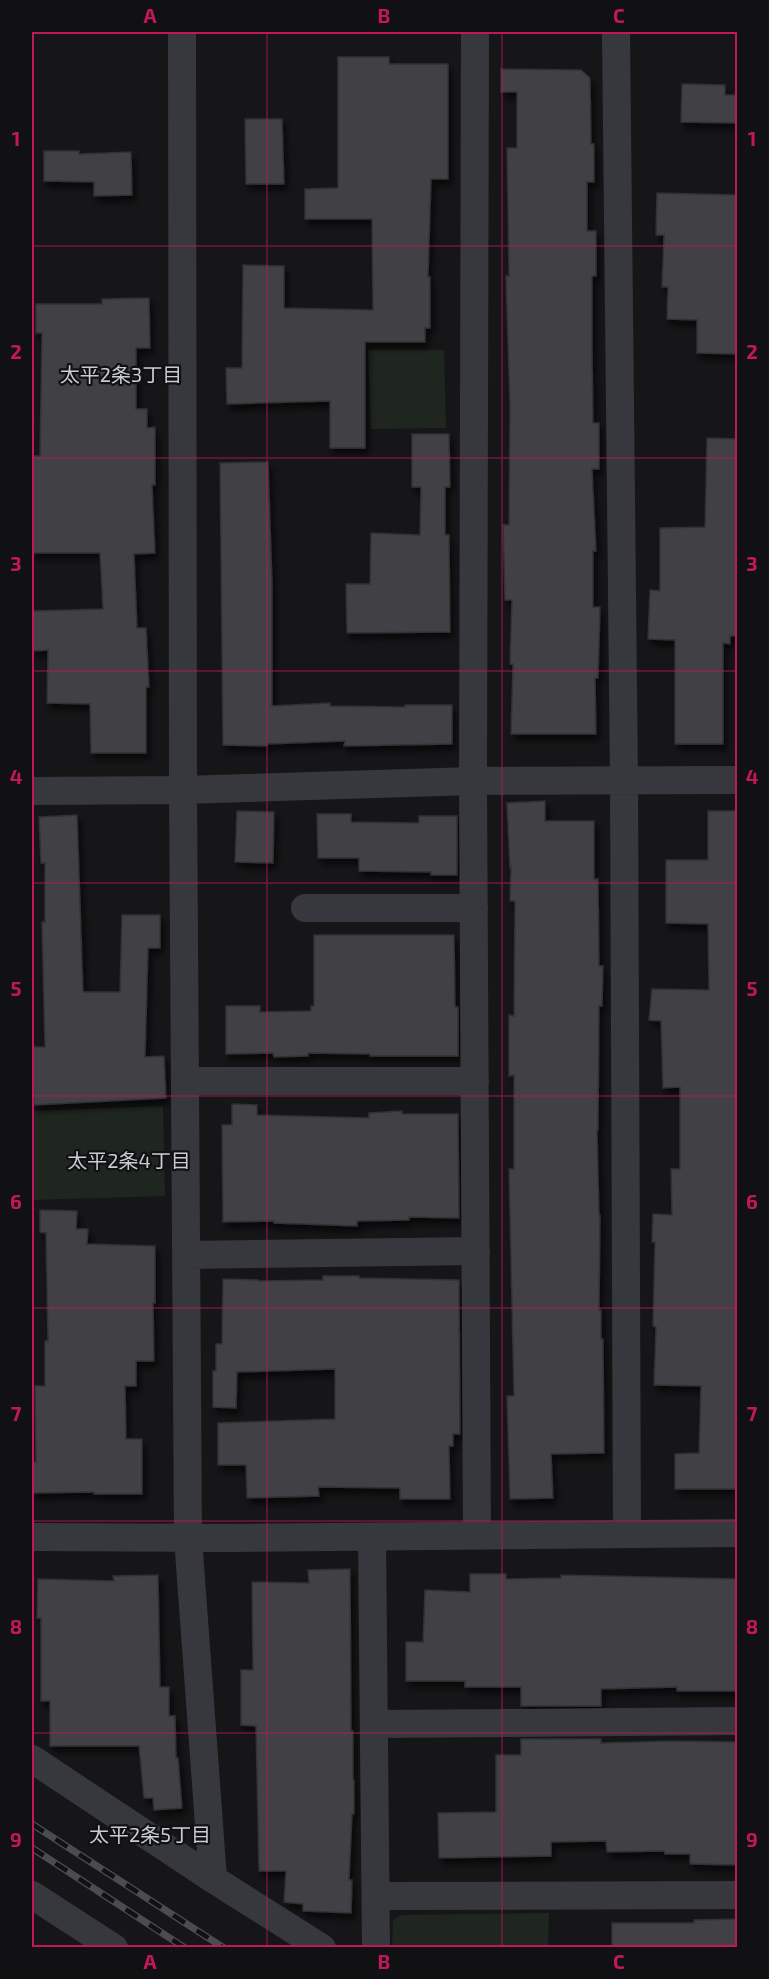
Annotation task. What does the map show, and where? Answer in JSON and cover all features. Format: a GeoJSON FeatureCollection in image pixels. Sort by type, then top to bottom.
{"type":"FeatureCollection","features":[{"type":"Feature","properties":{"kind":"street"},"geometry":{"type":"LineString","coordinates":[[182,32],[183,790],[188,1538],[213,1879]]}},
{"type":"Feature","properties":{"kind":"street"},"geometry":{"type":"LineString","coordinates":[[475,32],[473,781],[477,1536]]}},
{"type":"Feature","properties":{"kind":"street"},"geometry":{"type":"LineString","coordinates":[[616,32],[624,780],[627,1534]]}},
{"type":"Feature","properties":{"kind":"street"},"geometry":{"type":"LineString","coordinates":[[32,791],[183,790],[473,781],[738,780]]}},
{"type":"Feature","properties":{"kind":"street"},"geometry":{"type":"LineString","coordinates":[[305,908],[474,908]]}},
{"type":"Feature","properties":{"kind":"street"},"geometry":{"type":"LineString","coordinates":[[185,1081],[475,1081]]}},
{"type":"Feature","properties":{"kind":"street"},"geometry":{"type":"LineString","coordinates":[[186,1255],[476,1251]]}},
{"type":"Feature","properties":{"kind":"street"},"geometry":{"type":"LineString","coordinates":[[32,1537],[372,1537],[738,1533]]}},
{"type":"Feature","properties":{"kind":"street"},"geometry":{"type":"LineString","coordinates":[[372,1537],[376,1947]]}},
{"type":"Feature","properties":{"kind":"street"},"geometry":{"type":"LineString","coordinates":[[374,1724],[738,1721]]}},
{"type":"Feature","properties":{"kind":"street"},"geometry":{"type":"LineString","coordinates":[[32,1759],[213,1879],[322,1947]]}},
{"type":"Feature","properties":{"kind":"street"},"geometry":{"type":"LineString","coordinates":[[32,1895],[114,1947]]}},
{"type":"Feature","properties":{"kind":"street"},"geometry":{"type":"LineString","coordinates":[[376,1896],[738,1895]]}},
{"type":"Feature","properties":{"kind":"shaded area"},"geometry":{"type":"Polygon","coordinates":[[[368,350],[444,350],[446,428],[371,429],[368,350]]]}},
{"type":"Feature","properties":{"kind":"shaded area"},"geometry":{"type":"Polygon","coordinates":[[[163,1106],[165,1196],[32,1200],[32,1111],[163,1106]]]}},
{"type":"Feature","properties":{"kind":"shaded area"},"geometry":{"type":"Polygon","coordinates":[[[549,1913],[548,1947],[392,1947],[393,1920],[402,1915],[549,1913]]]}},
{"type":"Feature","properties":{"kind":"building"},"geometry":{"type":"Polygon","coordinates":[[[338,57],[389,57],[389,64],[448,64],[448,179],[431,179],[428,277],[430,277],[430,328],[425,328],[425,342],[365,342],[365,448],[330,448],[330,401],[227,404],[226,368],[242,368],[243,265],[284,266],[284,308],[373,310],[372,219],[305,219],[305,189],[338,188],[338,57]]]}},
{"type":"Feature","properties":{"kind":"building"},"geometry":{"type":"Polygon","coordinates":[[[501,69],[581,70],[590,78],[594,182],[587,182],[587,231],[596,231],[596,276],[592,276],[593,423],[599,423],[599,469],[592,469],[596,551],[593,551],[593,607],[600,607],[598,678],[595,678],[596,734],[511,734],[512,600],[505,600],[503,525],[509,525],[507,148],[517,148],[517,92],[501,92],[501,69]]]}},
{"type":"Feature","properties":{"kind":"building"},"geometry":{"type":"Polygon","coordinates":[[[682,84],[725,85],[725,95],[738,95],[738,123],[681,122],[682,84]]]}},
{"type":"Feature","properties":{"kind":"building"},"geometry":{"type":"Polygon","coordinates":[[[245,119],[282,119],[284,184],[246,184],[245,119]]]}},
{"type":"Feature","properties":{"kind":"building"},"geometry":{"type":"Polygon","coordinates":[[[44,151],[79,151],[79,154],[131,152],[132,195],[94,196],[94,182],[44,181],[44,151]]]}},
{"type":"Feature","properties":{"kind":"building"},"geometry":{"type":"Polygon","coordinates":[[[657,193],[738,195],[738,354],[697,353],[697,320],[667,319],[668,287],[662,287],[664,235],[656,235],[657,193]]]}},
{"type":"Feature","properties":{"kind":"building"},"geometry":{"type":"Polygon","coordinates":[[[149,298],[150,348],[136,348],[136,409],[147,409],[147,428],[155,427],[155,485],[152,485],[155,553],[134,554],[137,628],[146,628],[149,687],[146,687],[146,753],[91,753],[90,704],[47,703],[48,650],[33,651],[32,611],[103,609],[100,553],[32,553],[32,456],[40,456],[42,333],[36,333],[36,304],[102,304],[102,299],[149,298]]]}},
{"type":"Feature","properties":{"kind":"building"},"geometry":{"type":"Polygon","coordinates":[[[412,434],[449,434],[450,487],[445,487],[445,535],[449,535],[450,632],[347,633],[346,584],[370,584],[371,533],[420,535],[421,487],[412,487],[412,434]]]}},
{"type":"Feature","properties":{"kind":"building"},"geometry":{"type":"Polygon","coordinates":[[[707,438],[738,439],[738,636],[730,636],[730,644],[723,643],[723,744],[675,744],[675,640],[648,639],[650,590],[660,591],[660,528],[705,527],[707,438]]]}},
{"type":"Feature","properties":{"kind":"building"},"geometry":{"type":"Polygon","coordinates":[[[268,462],[272,583],[272,706],[330,703],[330,706],[452,705],[452,744],[344,746],[345,741],[267,744],[267,746],[223,745],[220,463],[268,462]]]}},
{"type":"Feature","properties":{"kind":"building"},"geometry":{"type":"Polygon","coordinates":[[[545,801],[545,821],[594,821],[594,879],[598,879],[599,966],[603,966],[602,1006],[599,1006],[597,1130],[600,1215],[599,1310],[601,1310],[601,1339],[603,1339],[604,1453],[551,1454],[553,1498],[510,1499],[507,1396],[514,1396],[509,1169],[514,1169],[514,1075],[509,1076],[509,1015],[514,1016],[515,901],[510,901],[511,867],[507,803],[545,801]]]}},
{"type":"Feature","properties":{"kind":"building"},"geometry":{"type":"Polygon","coordinates":[[[237,811],[274,812],[273,863],[235,862],[237,811]]]}},
{"type":"Feature","properties":{"kind":"building"},"geometry":{"type":"Polygon","coordinates":[[[708,811],[738,811],[738,1489],[675,1489],[675,1454],[699,1453],[701,1386],[654,1385],[656,1327],[653,1326],[655,1242],[652,1242],[653,1214],[672,1215],[671,1169],[680,1169],[680,1087],[663,1088],[661,1021],[649,1020],[652,989],[709,990],[708,924],[666,923],[666,860],[708,860],[708,811]]]}},
{"type":"Feature","properties":{"kind":"building"},"geometry":{"type":"Polygon","coordinates":[[[317,814],[351,814],[351,822],[419,823],[419,816],[457,816],[457,875],[431,875],[431,872],[359,871],[359,858],[318,858],[317,814]]]}},
{"type":"Feature","properties":{"kind":"building"},"geometry":{"type":"Polygon","coordinates":[[[77,815],[83,992],[120,992],[122,915],[160,915],[160,948],[148,948],[145,1057],[164,1056],[166,1098],[34,1105],[32,1047],[45,1047],[42,922],[45,922],[45,863],[41,863],[39,817],[77,815]]]}},
{"type":"Feature","properties":{"kind":"building"},"geometry":{"type":"Polygon","coordinates":[[[314,935],[454,935],[458,1056],[308,1053],[308,1056],[274,1057],[273,1053],[226,1054],[226,1006],[260,1006],[260,1012],[311,1011],[311,1006],[314,1006],[314,935]]]}},
{"type":"Feature","properties":{"kind":"building"},"geometry":{"type":"Polygon","coordinates":[[[232,1104],[257,1105],[257,1115],[369,1118],[369,1113],[402,1111],[402,1114],[458,1114],[459,1218],[409,1217],[409,1220],[357,1221],[357,1226],[274,1223],[274,1221],[223,1222],[222,1125],[232,1125],[232,1104]]]}},
{"type":"Feature","properties":{"kind":"building"},"geometry":{"type":"Polygon","coordinates":[[[40,1210],[77,1211],[76,1229],[88,1229],[87,1244],[155,1246],[154,1361],[136,1361],[136,1386],[125,1386],[126,1439],[142,1439],[142,1494],[32,1493],[32,1462],[36,1462],[35,1386],[45,1386],[45,1341],[48,1341],[46,1233],[40,1232],[40,1210]]]}},
{"type":"Feature","properties":{"kind":"building"},"geometry":{"type":"Polygon","coordinates":[[[323,1276],[459,1280],[460,1434],[453,1434],[453,1446],[449,1446],[450,1499],[400,1499],[400,1488],[318,1487],[319,1496],[247,1498],[246,1465],[218,1465],[218,1423],[335,1419],[335,1369],[237,1372],[236,1408],[213,1407],[216,1344],[222,1344],[223,1279],[323,1280],[323,1276]]]}},
{"type":"Feature","properties":{"kind":"building"},"geometry":{"type":"Polygon","coordinates":[[[350,1569],[351,1731],[353,1731],[354,1780],[349,1880],[352,1880],[351,1913],[303,1911],[303,1904],[284,1902],[286,1871],[259,1871],[256,1726],[241,1725],[241,1670],[253,1670],[252,1582],[309,1583],[308,1570],[350,1569]]]}},
{"type":"Feature","properties":{"kind":"building"},"geometry":{"type":"Polygon","coordinates":[[[470,1574],[506,1574],[506,1579],[561,1578],[561,1575],[738,1579],[738,1691],[677,1691],[677,1687],[601,1689],[601,1706],[521,1706],[521,1687],[465,1687],[465,1681],[406,1681],[406,1642],[423,1642],[425,1590],[470,1592],[470,1574]]]}},
{"type":"Feature","properties":{"kind":"building"},"geometry":{"type":"Polygon","coordinates":[[[158,1575],[160,1687],[169,1687],[169,1716],[175,1716],[176,1758],[178,1758],[182,1808],[154,1810],[153,1798],[144,1798],[139,1746],[50,1746],[50,1701],[41,1701],[41,1618],[37,1618],[38,1579],[114,1581],[113,1576],[158,1575]]]}},
{"type":"Feature","properties":{"kind":"building"},"geometry":{"type":"Polygon","coordinates":[[[521,1739],[601,1739],[601,1743],[738,1742],[738,1865],[690,1864],[690,1854],[665,1854],[664,1851],[607,1852],[606,1841],[551,1842],[551,1856],[439,1858],[438,1813],[496,1812],[496,1755],[521,1755],[521,1739]]]}},
{"type":"Feature","properties":{"kind":"building"},"geometry":{"type":"Polygon","coordinates":[[[738,1919],[738,1947],[612,1947],[612,1923],[694,1923],[694,1920],[738,1919]]]}},
{"type":"Feature","properties":{"kind":"railway"},"geometry":{"type":"LineString","coordinates":[[32,1824],[224,1948]]}},
{"type":"Feature","properties":{"kind":"railway"},"geometry":{"type":"LineString","coordinates":[[32,1848],[185,1948]]}},
{"type":"Feature","properties":{"kind":"district","name":"太平2条3丁目"},"geometry":{"type":"Point","coordinates":[121,375]}},
{"type":"Feature","properties":{"kind":"district","name":"太平2条4丁目"},"geometry":{"type":"Point","coordinates":[129,1161]}},
{"type":"Feature","properties":{"kind":"district","name":"太平2条5丁目"},"geometry":{"type":"Point","coordinates":[150,1835]}}]}
